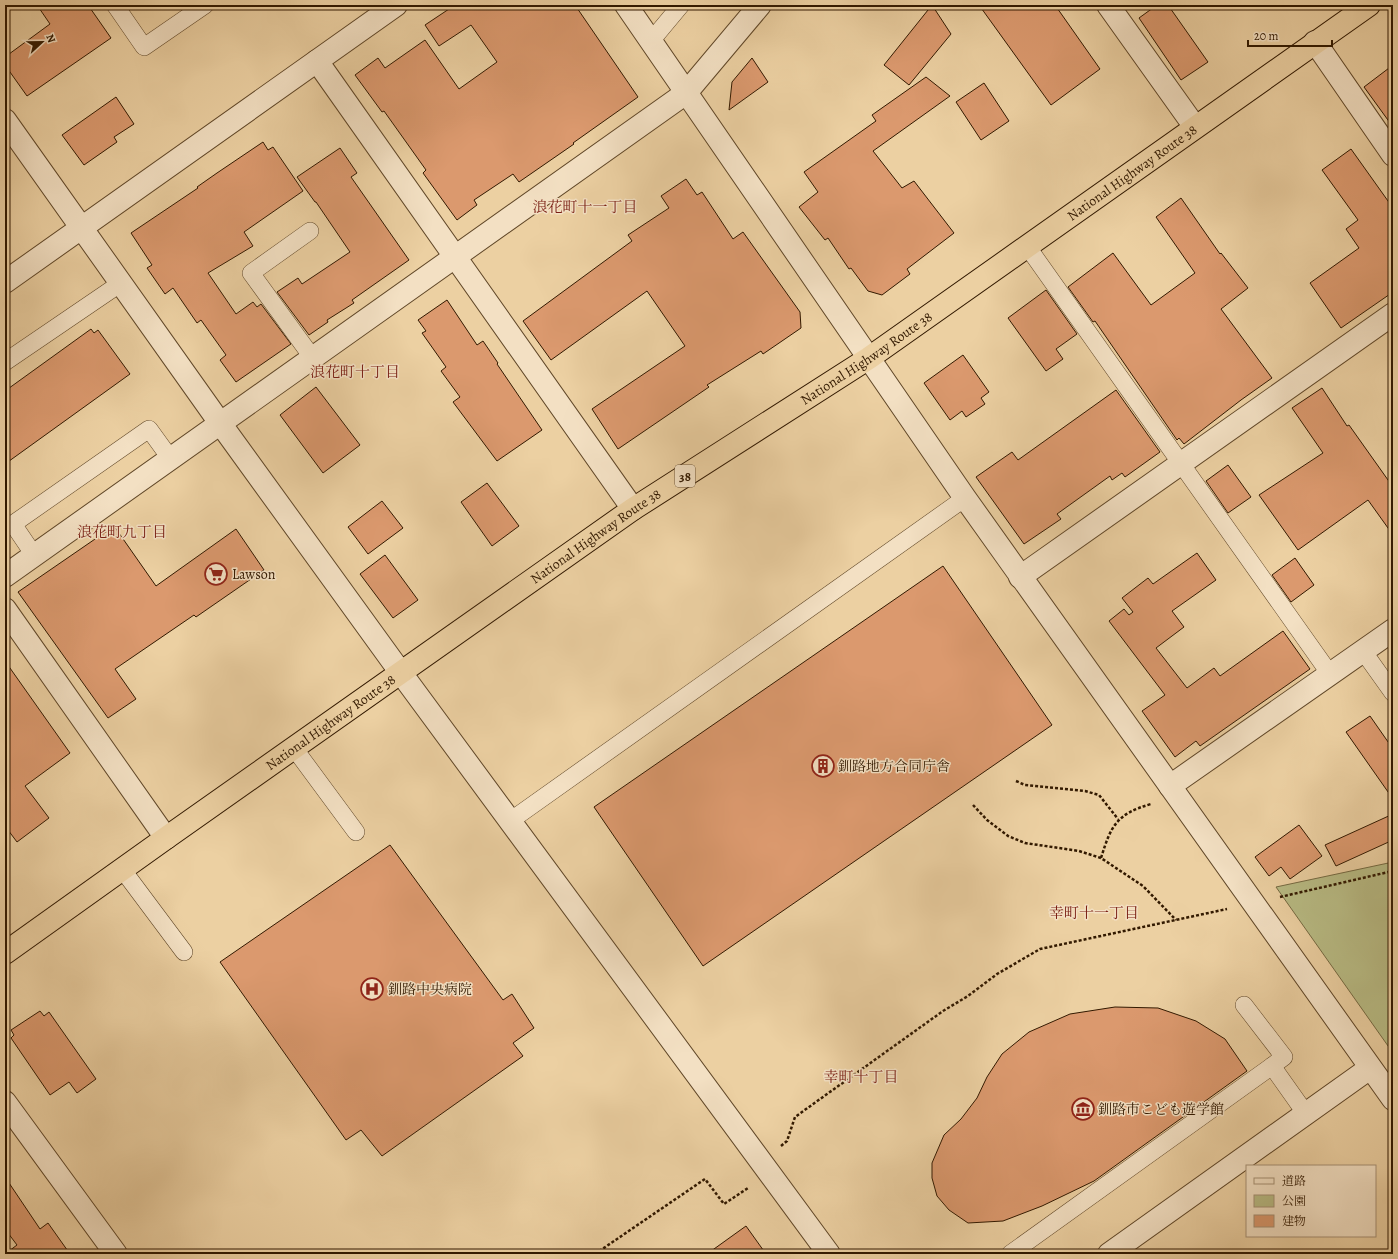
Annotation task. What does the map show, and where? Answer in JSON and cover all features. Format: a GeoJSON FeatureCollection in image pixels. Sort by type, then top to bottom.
{"type":"FeatureCollection","features":[{"type":"Feature","properties":{"kind":"highway","name":"National Highway Route 38"},"geometry":{"type":"LineString","coordinates":[[5,953],[634,509],[869,358],[1369,5]]}},
{"type":"Feature","properties":{"kind":"street"},"geometry":{"type":"LineString","coordinates":[[626,5],[1020,577],[1393,1099]]}},
{"type":"Feature","properties":{"kind":"street"},"geometry":{"type":"LineString","coordinates":[[5,576],[686,93],[760,5]]}},
{"type":"Feature","properties":{"kind":"street"},"geometry":{"type":"LineString","coordinates":[[1108,5],[1195,127]]}},
{"type":"Feature","properties":{"kind":"street"},"geometry":{"type":"LineString","coordinates":[[5,282],[317,61],[392,6]]}},
{"type":"Feature","properties":{"kind":"street"},"geometry":{"type":"LineString","coordinates":[[1315,42],[1393,155]]}},
{"type":"Feature","properties":{"kind":"street"},"geometry":{"type":"LineString","coordinates":[[317,61],[634,509]]}},
{"type":"Feature","properties":{"kind":"street"},"geometry":{"type":"LineString","coordinates":[[5,120],[220,423],[401,673],[829,1254]]}},
{"type":"Feature","properties":{"kind":"street"},"geometry":{"type":"LineString","coordinates":[[1020,577],[1393,314]]}},
{"type":"Feature","properties":{"kind":"street"},"geometry":{"type":"LineString","coordinates":[[5,609],[166,838]]}},
{"type":"Feature","properties":{"kind":"street"},"geometry":{"type":"LineString","coordinates":[[1174,791],[1330,674],[1393,630]]}},
{"type":"Feature","properties":{"kind":"street"},"geometry":{"type":"LineString","coordinates":[[1109,1254],[1370,1068]]}},
{"type":"Feature","properties":{"kind":"street"},"geometry":{"type":"LineString","coordinates":[[5,1102],[116,1254]]}},
{"type":"Feature","properties":{"kind":"lane"},"geometry":{"type":"LineString","coordinates":[[115,5],[144,47],[202,6]]}},
{"type":"Feature","properties":{"kind":"lane"},"geometry":{"type":"LineString","coordinates":[[651,41],[681,5]]}},
{"type":"Feature","properties":{"kind":"lane"},"geometry":{"type":"LineString","coordinates":[[310,231],[251,273],[312,357]]}},
{"type":"Feature","properties":{"kind":"lane"},"geometry":{"type":"LineString","coordinates":[[1027,246],[1330,674]]}},
{"type":"Feature","properties":{"kind":"lane"},"geometry":{"type":"LineString","coordinates":[[5,362],[120,283]]}},
{"type":"Feature","properties":{"kind":"lane"},"geometry":{"type":"LineString","coordinates":[[34,555],[13,524],[149,430],[170,458]]}},
{"type":"Feature","properties":{"kind":"lane"},"geometry":{"type":"LineString","coordinates":[[510,821],[965,498]]}},
{"type":"Feature","properties":{"kind":"lane"},"geometry":{"type":"LineString","coordinates":[[1363,651],[1393,693]]}},
{"type":"Feature","properties":{"kind":"lane"},"geometry":{"type":"LineString","coordinates":[[294,748],[356,832]]}},
{"type":"Feature","properties":{"kind":"lane"},"geometry":{"type":"LineString","coordinates":[[122,870],[184,952]]}},
{"type":"Feature","properties":{"kind":"lane"},"geometry":{"type":"LineString","coordinates":[[1010,1254],[1284,1057],[1244,1005]]}},
{"type":"Feature","properties":{"kind":"lane"},"geometry":{"type":"LineString","coordinates":[[1272,1066],[1306,1114]]}},
{"type":"Feature","properties":{"kind":"path"},"geometry":{"type":"LineString","coordinates":[[1016,781],[1025,785],[1085,791],[1099,795],[1118,819]]}},
{"type":"Feature","properties":{"kind":"path"},"geometry":{"type":"LineString","coordinates":[[1101,858],[1107,839],[1118,819],[1131,811],[1147,805],[1174,791]]}},
{"type":"Feature","properties":{"kind":"path"},"geometry":{"type":"LineString","coordinates":[[973,805],[987,820],[1008,836],[1025,844],[1079,851],[1101,858],[1143,886],[1176,920]]}},
{"type":"Feature","properties":{"kind":"path"},"geometry":{"type":"LineString","coordinates":[[595,1254],[705,1179],[724,1204],[787,1161],[776,1150],[787,1141],[795,1117],[943,1011],[968,996],[998,974],[1040,950],[1253,904],[1393,871]]}},
{"type":"Feature","properties":{"kind":"green space"},"geometry":{"type":"Polygon","coordinates":[[[1393,862],[1393,1053],[1276,887],[1393,862]]]}},
{"type":"Feature","properties":{"kind":"building"},"geometry":{"type":"Polygon","coordinates":[[[37,5],[88,5],[111,38],[27,96],[5,65],[5,57],[50,24],[37,5]]]}},
{"type":"Feature","properties":{"kind":"building"},"geometry":{"type":"Polygon","coordinates":[[[455,5],[575,5],[638,97],[519,182],[513,174],[474,200],[477,205],[457,220],[423,173],[426,170],[384,111],[382,112],[355,75],[378,58],[385,68],[425,40],[459,89],[497,62],[471,25],[439,46],[425,25],[455,5]]]}},
{"type":"Feature","properties":{"kind":"building"},"geometry":{"type":"Polygon","coordinates":[[[932,5],[951,34],[909,85],[884,65],[932,5]]]}},
{"type":"Feature","properties":{"kind":"building"},"geometry":{"type":"Polygon","coordinates":[[[979,5],[1055,5],[1100,69],[1051,105],[979,5]]]}},
{"type":"Feature","properties":{"kind":"building"},"geometry":{"type":"Polygon","coordinates":[[[1157,5],[1168,5],[1208,62],[1181,80],[1139,18],[1157,5]]]}},
{"type":"Feature","properties":{"kind":"building"},"geometry":{"type":"Polygon","coordinates":[[[752,58],[768,82],[729,110],[732,82],[752,58]]]}},
{"type":"Feature","properties":{"kind":"building"},"geometry":{"type":"Polygon","coordinates":[[[1393,65],[1393,127],[1364,87],[1393,65]]]}},
{"type":"Feature","properties":{"kind":"building"},"geometry":{"type":"Polygon","coordinates":[[[926,77],[950,96],[873,151],[902,188],[914,181],[954,233],[907,269],[910,274],[882,295],[868,291],[851,268],[849,269],[828,238],[825,240],[799,207],[818,192],[804,172],[876,121],[872,115],[926,77]]]}},
{"type":"Feature","properties":{"kind":"building"},"geometry":{"type":"Polygon","coordinates":[[[984,83],[1009,121],[981,140],[956,102],[984,83]]]}},
{"type":"Feature","properties":{"kind":"building"},"geometry":{"type":"Polygon","coordinates":[[[116,97],[134,124],[114,137],[117,142],[84,165],[62,135],[116,97]]]}},
{"type":"Feature","properties":{"kind":"building"},"geometry":{"type":"Polygon","coordinates":[[[263,142],[268,150],[273,147],[303,191],[244,232],[253,246],[208,273],[236,314],[253,302],[257,307],[261,304],[291,344],[236,382],[220,360],[226,355],[201,320],[197,323],[173,288],[165,294],[147,268],[152,265],[131,233],[263,142]]]}},
{"type":"Feature","properties":{"kind":"building"},"geometry":{"type":"Polygon","coordinates":[[[340,148],[357,173],[351,177],[409,260],[352,300],[354,303],[327,320],[328,322],[309,335],[277,292],[298,278],[302,284],[350,252],[297,177],[340,148]]]}},
{"type":"Feature","properties":{"kind":"building"},"geometry":{"type":"Polygon","coordinates":[[[1351,149],[1393,208],[1393,292],[1341,328],[1310,283],[1359,248],[1346,229],[1358,220],[1322,170],[1351,149]]]}},
{"type":"Feature","properties":{"kind":"building"},"geometry":{"type":"Polygon","coordinates":[[[686,179],[697,195],[702,192],[733,239],[743,232],[800,312],[801,328],[763,354],[761,351],[707,385],[709,387],[618,449],[592,409],[685,346],[647,291],[551,360],[523,321],[632,241],[628,235],[669,208],[661,196],[686,179]]]}},
{"type":"Feature","properties":{"kind":"building"},"geometry":{"type":"Polygon","coordinates":[[[1181,198],[1220,254],[1221,253],[1248,288],[1221,309],[1272,378],[1184,444],[1179,438],[1177,440],[1095,321],[1093,322],[1068,287],[1113,253],[1151,305],[1195,273],[1156,217],[1181,198]]]}},
{"type":"Feature","properties":{"kind":"building"},"geometry":{"type":"Polygon","coordinates":[[[1046,290],[1077,334],[1056,349],[1063,359],[1046,371],[1008,318],[1046,290]]]}},
{"type":"Feature","properties":{"kind":"building"},"geometry":{"type":"Polygon","coordinates":[[[447,300],[477,345],[483,341],[542,430],[497,461],[453,402],[460,397],[441,371],[446,367],[422,333],[426,331],[418,320],[447,300]]]}},
{"type":"Feature","properties":{"kind":"building"},"geometry":{"type":"Polygon","coordinates":[[[91,329],[94,333],[98,330],[130,374],[5,464],[5,391],[91,329]]]}},
{"type":"Feature","properties":{"kind":"building"},"geometry":{"type":"Polygon","coordinates":[[[963,355],[989,392],[981,398],[985,404],[966,417],[962,411],[950,420],[924,383],[963,355]]]}},
{"type":"Feature","properties":{"kind":"building"},"geometry":{"type":"Polygon","coordinates":[[[316,387],[360,445],[323,473],[280,415],[316,387]]]}},
{"type":"Feature","properties":{"kind":"building"},"geometry":{"type":"Polygon","coordinates":[[[1322,388],[1347,426],[1349,425],[1393,487],[1393,535],[1368,500],[1298,550],[1259,495],[1323,453],[1292,408],[1322,388]]]}},
{"type":"Feature","properties":{"kind":"building"},"geometry":{"type":"Polygon","coordinates":[[[1116,390],[1160,452],[1125,477],[1122,473],[1112,480],[1110,476],[1057,514],[1061,519],[1024,544],[976,477],[1012,452],[1018,460],[1116,390]]]}},
{"type":"Feature","properties":{"kind":"building"},"geometry":{"type":"Polygon","coordinates":[[[1228,465],[1251,497],[1228,513],[1206,481],[1228,465]]]}},
{"type":"Feature","properties":{"kind":"building"},"geometry":{"type":"Polygon","coordinates":[[[487,483],[519,526],[492,546],[461,502],[487,483]]]}},
{"type":"Feature","properties":{"kind":"building"},"geometry":{"type":"Polygon","coordinates":[[[382,501],[403,528],[368,554],[348,527],[382,501]]]}},
{"type":"Feature","properties":{"kind":"building"},"geometry":{"type":"Polygon","coordinates":[[[114,526],[156,586],[236,529],[264,570],[196,617],[194,615],[115,669],[136,699],[108,718],[18,592],[114,526]]]}},
{"type":"Feature","properties":{"kind":"building"},"geometry":{"type":"Polygon","coordinates":[[[1197,553],[1216,580],[1172,611],[1184,627],[1156,648],[1187,688],[1214,668],[1220,676],[1283,631],[1310,669],[1200,746],[1196,741],[1175,757],[1142,711],[1165,695],[1109,621],[1124,609],[1129,615],[1133,612],[1122,598],[1148,578],[1153,584],[1197,553]]]}},
{"type":"Feature","properties":{"kind":"building"},"geometry":{"type":"Polygon","coordinates":[[[385,555],[418,600],[393,618],[360,574],[385,555]]]}},
{"type":"Feature","properties":{"kind":"building"},"geometry":{"type":"Polygon","coordinates":[[[1295,558],[1314,585],[1291,602],[1272,575],[1295,558]]]}},
{"type":"Feature","properties":{"kind":"building","name":"釧路地方合同庁舎"},"geometry":{"type":"Polygon","coordinates":[[[943,566],[1052,725],[703,966],[594,807],[943,566]]]}},
{"type":"Feature","properties":{"kind":"building"},"geometry":{"type":"Polygon","coordinates":[[[5,661],[70,753],[25,786],[49,818],[17,842],[5,826],[5,661]]]}},
{"type":"Feature","properties":{"kind":"building"},"geometry":{"type":"Polygon","coordinates":[[[1370,716],[1393,749],[1393,799],[1346,732],[1370,716]]]}},
{"type":"Feature","properties":{"kind":"building"},"geometry":{"type":"Polygon","coordinates":[[[1393,814],[1393,840],[1336,866],[1325,845],[1393,814]]]}},
{"type":"Feature","properties":{"kind":"building"},"geometry":{"type":"Polygon","coordinates":[[[1299,825],[1322,856],[1290,879],[1281,867],[1269,876],[1255,857],[1299,825]]]}},
{"type":"Feature","properties":{"kind":"building"},"geometry":{"type":"Polygon","coordinates":[[[390,845],[503,1000],[512,994],[534,1028],[513,1043],[523,1056],[382,1156],[361,1130],[346,1140],[220,962],[390,845]]]}},
{"type":"Feature","properties":{"kind":"building","name":"釧路市こども遊学館"},"geometry":{"type":"Polygon","coordinates":[[[1115,1007],[1158,1008],[1196,1021],[1225,1039],[1247,1071],[1094,1181],[1042,1206],[1003,1221],[968,1223],[949,1210],[937,1196],[932,1178],[932,1163],[944,1135],[961,1119],[977,1098],[987,1077],[1002,1054],[1029,1032],[1070,1014],[1115,1007]]]}},
{"type":"Feature","properties":{"kind":"building"},"geometry":{"type":"Polygon","coordinates":[[[40,1011],[44,1016],[49,1012],[96,1079],[77,1093],[69,1082],[50,1095],[11,1038],[14,1035],[11,1030],[40,1011]]]}},
{"type":"Feature","properties":{"kind":"building"},"geometry":{"type":"Polygon","coordinates":[[[5,1177],[40,1229],[48,1223],[70,1254],[5,1254],[17,1245],[5,1229],[5,1177]]]}},
{"type":"Feature","properties":{"kind":"building"},"geometry":{"type":"Polygon","coordinates":[[[746,1226],[766,1254],[707,1254],[746,1226]]]}},
{"type":"Feature","properties":{"kind":"place","name":"Lawson"},"geometry":{"type":"Point","coordinates":[216,574]}},
{"type":"Feature","properties":{"kind":"place","name":"釧路地方合同庁舎"},"geometry":{"type":"Point","coordinates":[823,766]}},
{"type":"Feature","properties":{"kind":"place","name":"釧路中央病院"},"geometry":{"type":"Point","coordinates":[372,989]}},
{"type":"Feature","properties":{"kind":"place","name":"釧路市こども遊学館"},"geometry":{"type":"Point","coordinates":[1083,1109]}},
{"type":"Feature","properties":{"kind":"district","name":"浪花町十一丁目"},"geometry":{"type":"Point","coordinates":[585,207]}},
{"type":"Feature","properties":{"kind":"district","name":"浪花町十丁目"},"geometry":{"type":"Point","coordinates":[355,372]}},
{"type":"Feature","properties":{"kind":"district","name":"浪花町九丁目"},"geometry":{"type":"Point","coordinates":[122,532]}},
{"type":"Feature","properties":{"kind":"district","name":"幸町十一丁目"},"geometry":{"type":"Point","coordinates":[1094,913]}},
{"type":"Feature","properties":{"kind":"district","name":"幸町十丁目"},"geometry":{"type":"Point","coordinates":[861,1077]}}]}
